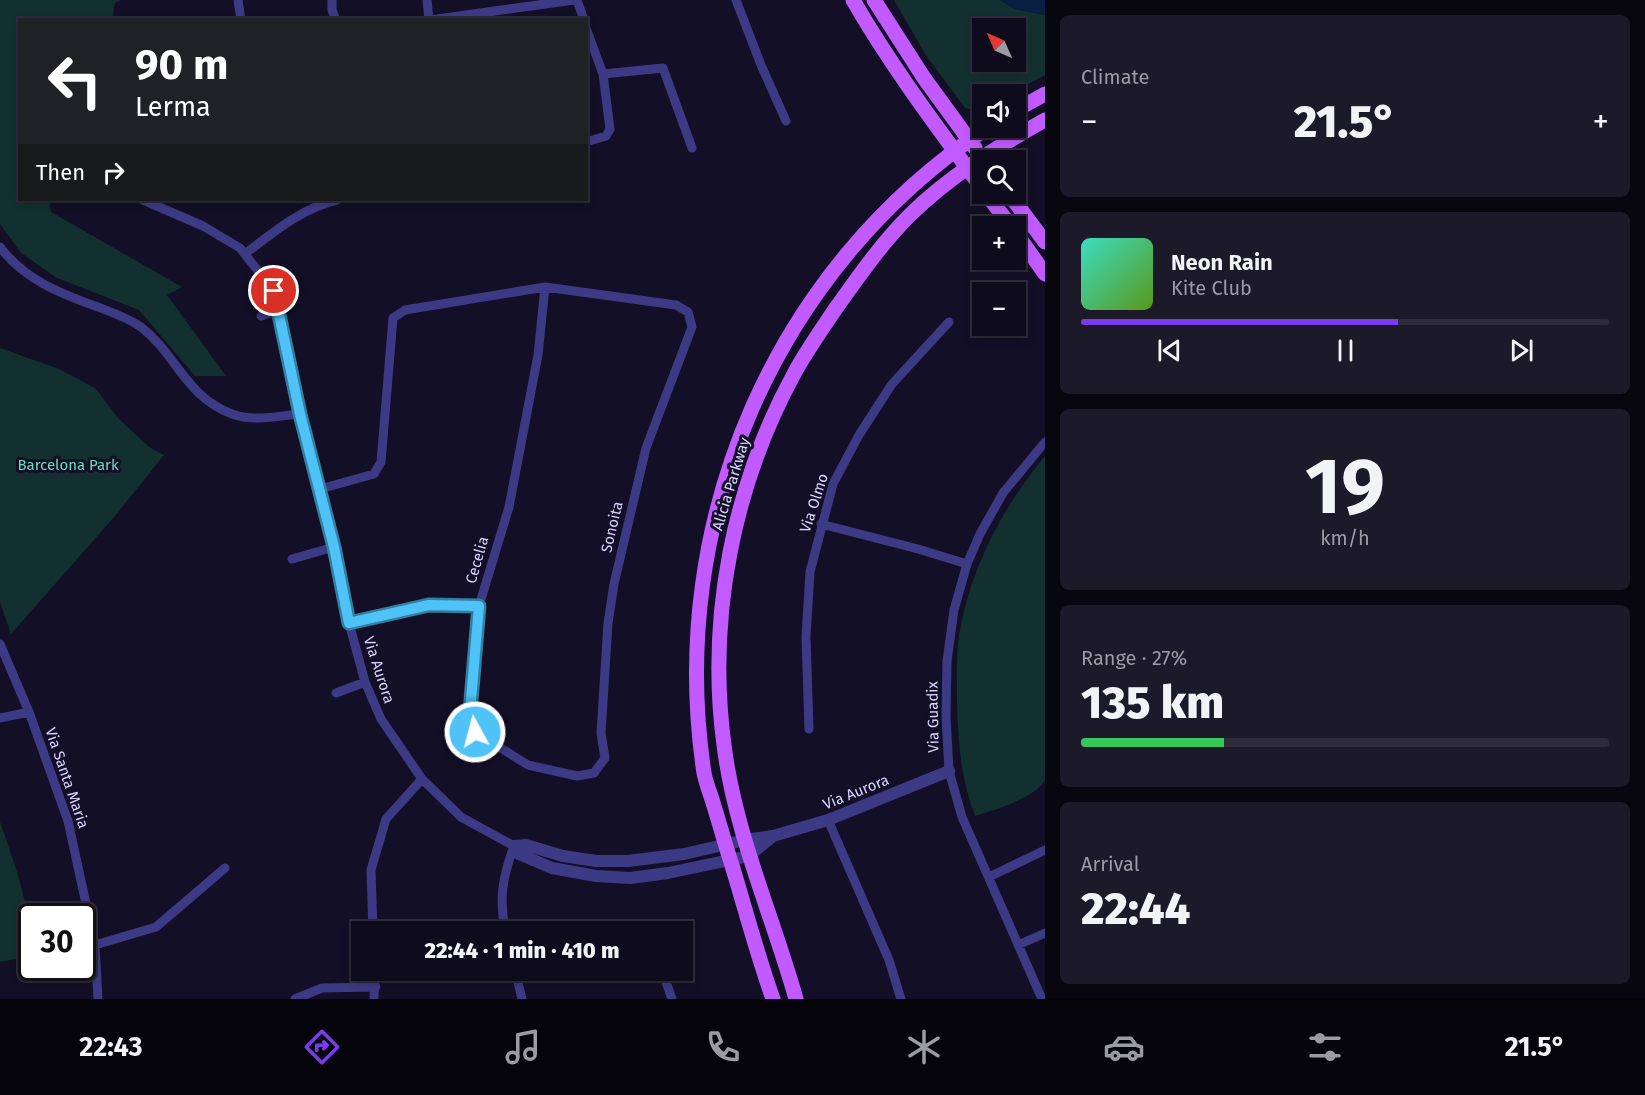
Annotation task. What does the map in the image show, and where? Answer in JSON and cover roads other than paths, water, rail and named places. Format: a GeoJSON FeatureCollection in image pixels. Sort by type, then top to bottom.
{"type":"FeatureCollection","features":[{"type":"Feature","properties":{"kind":"main road"},"geometry":{"type":"LineString","coordinates":[[853,0],[884,51],[972,175]]}},
{"type":"Feature","properties":{"kind":"main road"},"geometry":{"type":"LineString","coordinates":[[874,0],[924,78],[976,150]]}},
{"type":"Feature","properties":{"kind":"main road"},"geometry":{"type":"LineString","coordinates":[[1026,104],[1045,94]]}},
{"type":"Feature","properties":{"kind":"main road","name":"Alicia Parkway"},"geometry":{"type":"LineString","coordinates":[[997,150],[1045,120]]}},
{"type":"Feature","properties":{"kind":"main road","name":"Alicia Parkway"},"geometry":{"type":"LineString","coordinates":[[773,999],[724,844],[705,775],[697,658],[705,561],[716,512],[729,465],[743,427],[773,363],[812,299],[865,233],[921,178],[974,138]]}},
{"type":"Feature","properties":{"kind":"main road","name":"Alicia Parkway"},"geometry":{"type":"LineString","coordinates":[[796,999],[779,941],[739,825],[724,745],[720,653],[722,607],[738,514],[771,420],[795,371],[853,284],[880,248],[909,216],[950,180],[972,165]]}},
{"type":"Feature","properties":{"kind":"main road"},"geometry":{"type":"LineString","coordinates":[[994,204],[1003,216]]}},
{"type":"Feature","properties":{"kind":"main road"},"geometry":{"type":"LineString","coordinates":[[1016,204],[1045,242]]}},
{"type":"Feature","properties":{"kind":"main road"},"geometry":{"type":"LineString","coordinates":[[1026,247],[1045,274]]}},
{"type":"Feature","properties":{"kind":"street"},"geometry":{"type":"LineString","coordinates":[[238,0],[238,18]]}},
{"type":"Feature","properties":{"kind":"street"},"geometry":{"type":"LineString","coordinates":[[332,0],[335,18]]}},
{"type":"Feature","properties":{"kind":"street"},"geometry":{"type":"LineString","coordinates":[[427,0],[429,18]]}},
{"type":"Feature","properties":{"kind":"street"},"geometry":{"type":"LineString","coordinates":[[439,18],[511,4],[575,0],[583,18]]}},
{"type":"Feature","properties":{"kind":"street"},"geometry":{"type":"LineString","coordinates":[[736,0],[786,121]]}},
{"type":"Feature","properties":{"kind":"street"},"geometry":{"type":"LineString","coordinates":[[588,33],[603,74],[610,129],[606,136],[588,141]]}},
{"type":"Feature","properties":{"kind":"street"},"geometry":{"type":"LineString","coordinates":[[603,74],[663,68],[692,147]]}},
{"type":"Feature","properties":{"kind":"street","name":"Via Aurora"},"geometry":{"type":"LineString","coordinates":[[145,201],[203,226],[246,253],[274,291],[300,414],[365,682],[381,719],[422,779],[460,817],[514,846],[519,854],[552,868],[596,876],[630,878],[730,861],[749,856],[773,836]]}},
{"type":"Feature","properties":{"kind":"street"},"geometry":{"type":"LineString","coordinates":[[246,253],[281,226],[322,201]]}},
{"type":"Feature","properties":{"kind":"street"},"geometry":{"type":"LineString","coordinates":[[0,247],[25,274],[57,292],[124,316],[141,327],[154,339],[195,392],[212,405],[234,415],[254,418],[300,414]]}},
{"type":"Feature","properties":{"kind":"street"},"geometry":{"type":"LineString","coordinates":[[320,489],[374,474],[381,462],[393,318],[405,310],[545,287]]}},
{"type":"Feature","properties":{"kind":"street","name":"Sonoita"},"geometry":{"type":"LineString","coordinates":[[545,287],[676,305],[688,312],[692,327],[646,448],[614,584],[608,623],[601,733],[605,758]]}},
{"type":"Feature","properties":{"kind":"street","name":"Cecelia"},"geometry":{"type":"LineString","coordinates":[[545,287],[538,355],[508,507],[479,606],[470,712],[475,732],[528,765],[577,777],[594,773],[605,758]]}},
{"type":"Feature","properties":{"kind":"street"},"geometry":{"type":"LineString","coordinates":[[261,316],[279,310]]}},
{"type":"Feature","properties":{"kind":"street","name":"Via Olmo"},"geometry":{"type":"LineString","coordinates":[[809,729],[806,637],[810,573],[833,484],[859,435],[892,384],[950,321]]}},
{"type":"Feature","properties":{"kind":"street","name":"Via Guadix"},"geometry":{"type":"LineString","coordinates":[[1042,999],[962,817],[949,771],[945,717],[947,661],[954,610],[967,564],[980,534],[1003,493],[1045,442]]}},
{"type":"Feature","properties":{"kind":"street"},"geometry":{"type":"LineString","coordinates":[[821,524],[967,564]]}},
{"type":"Feature","properties":{"kind":"street"},"geometry":{"type":"LineString","coordinates":[[292,559],[334,547]]}},
{"type":"Feature","properties":{"kind":"street"},"geometry":{"type":"LineString","coordinates":[[349,623],[429,605],[479,606]]}},
{"type":"Feature","properties":{"kind":"street","name":"Via Santa Maria"},"geometry":{"type":"LineString","coordinates":[[0,644],[68,821],[86,903]]}},
{"type":"Feature","properties":{"kind":"street"},"geometry":{"type":"LineString","coordinates":[[336,693],[365,682]]}},
{"type":"Feature","properties":{"kind":"street"},"geometry":{"type":"LineString","coordinates":[[0,718],[28,712]]}},
{"type":"Feature","properties":{"kind":"street","name":"Via Aurora"},"geometry":{"type":"LineString","coordinates":[[514,846],[526,845],[563,856],[596,861],[684,854],[724,844],[773,836],[828,820],[949,771]]}},
{"type":"Feature","properties":{"kind":"street"},"geometry":{"type":"LineString","coordinates":[[373,921],[371,870],[386,819],[422,779]]}},
{"type":"Feature","properties":{"kind":"street"},"geometry":{"type":"LineString","coordinates":[[828,820],[889,960],[901,999]]}},
{"type":"Feature","properties":{"kind":"street"},"geometry":{"type":"LineString","coordinates":[[504,921],[501,904],[504,873],[514,846]]}},
{"type":"Feature","properties":{"kind":"street"},"geometry":{"type":"LineString","coordinates":[[989,877],[1045,850]]}},
{"type":"Feature","properties":{"kind":"street"},"geometry":{"type":"LineString","coordinates":[[96,945],[156,927],[225,868]]}},
{"type":"Feature","properties":{"kind":"street"},"geometry":{"type":"LineString","coordinates":[[1018,945],[1045,933]]}},
{"type":"Feature","properties":{"kind":"street","name":"Via Santa Maria"},"geometry":{"type":"LineString","coordinates":[[96,963],[98,999]]}},
{"type":"Feature","properties":{"kind":"street"},"geometry":{"type":"LineString","coordinates":[[374,999],[376,981]]}},
{"type":"Feature","properties":{"kind":"street"},"geometry":{"type":"LineString","coordinates":[[518,981],[522,999]]}},
{"type":"Feature","properties":{"kind":"street"},"geometry":{"type":"LineString","coordinates":[[666,981],[672,999]]}},
{"type":"Feature","properties":{"kind":"street"},"geometry":{"type":"LineString","coordinates":[[295,999],[322,988],[376,987]]}},
{"type":"Feature","properties":{"kind":"water"},"geometry":{"type":"Polygon","coordinates":[[[1000,0],[1045,0],[1045,15],[1015,9],[1000,0]]]}},
{"type":"Feature","properties":{"kind":"park label","name":"Barcelona Park"},"geometry":{"type":"Point","coordinates":[68,465]}}]}
